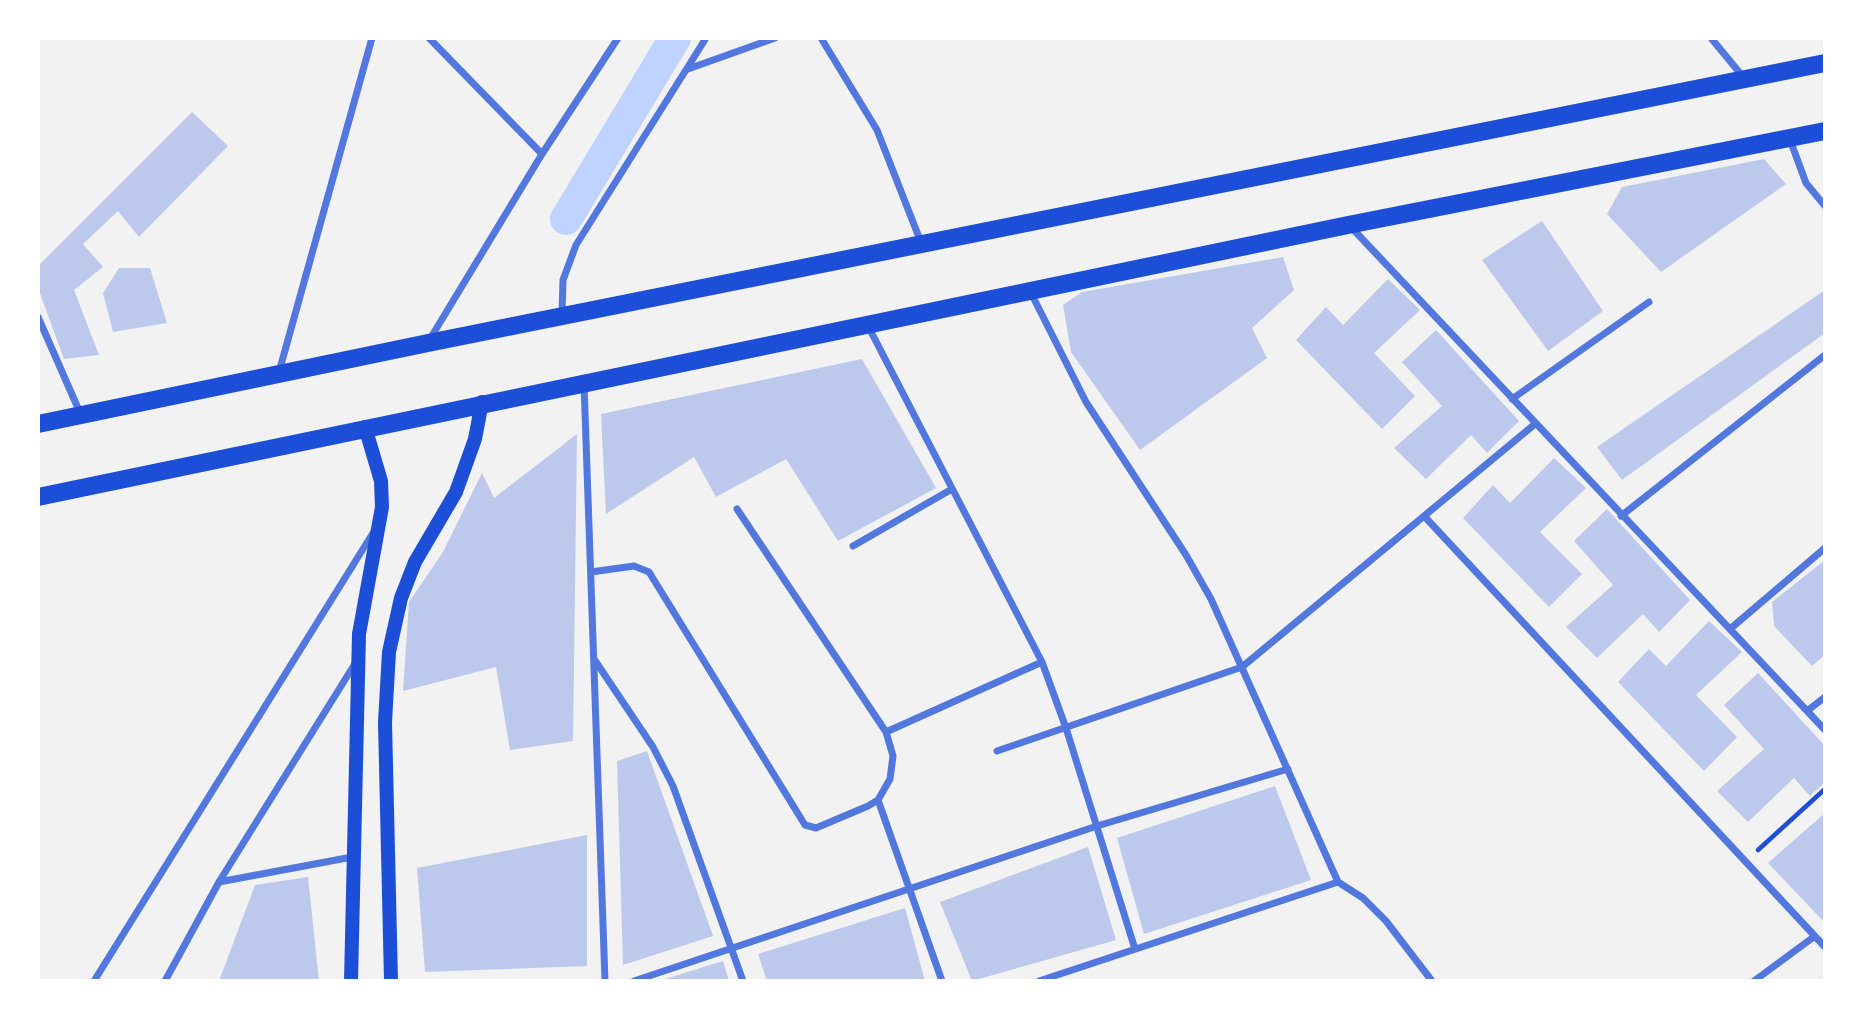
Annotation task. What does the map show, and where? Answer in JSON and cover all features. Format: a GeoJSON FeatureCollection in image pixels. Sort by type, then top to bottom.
{"type":"FeatureCollection","features":[{"type":"Feature","properties":{"kind":"main road"},"geometry":{"type":"LineString","coordinates":[[38,424],[428,343],[1825,63]]}},
{"type":"Feature","properties":{"kind":"main road"},"geometry":{"type":"LineString","coordinates":[[38,496],[482,402],[584,384],[1348,225],[1825,131]]}},
{"type":"Feature","properties":{"kind":"main road"},"geometry":{"type":"LineString","coordinates":[[391,981],[386,722],[389,652],[401,598],[415,562],[456,492],[475,439],[482,402]]}},
{"type":"Feature","properties":{"kind":"main road"},"geometry":{"type":"LineString","coordinates":[[351,981],[358,658],[364,597],[381,520],[381,481],[365,427]]}},
{"type":"Feature","properties":{"kind":"street"},"geometry":{"type":"LineString","coordinates":[[278,375],[372,38]]}},
{"type":"Feature","properties":{"kind":"street"},"geometry":{"type":"LineString","coordinates":[[429,38],[542,154]]}},
{"type":"Feature","properties":{"kind":"street"},"geometry":{"type":"LineString","coordinates":[[428,343],[542,154],[618,38]]}},
{"type":"Feature","properties":{"kind":"street"},"geometry":{"type":"LineString","coordinates":[[562,318],[564,280],[576,245],[706,38]]}},
{"type":"Feature","properties":{"kind":"street"},"geometry":{"type":"LineString","coordinates":[[688,69],[775,38]]}},
{"type":"Feature","properties":{"kind":"street"},"geometry":{"type":"LineString","coordinates":[[821,38],[877,130],[922,246]]}},
{"type":"Feature","properties":{"kind":"street"},"geometry":{"type":"LineString","coordinates":[[1711,38],[1745,79]]}},
{"type":"Feature","properties":{"kind":"street"},"geometry":{"type":"LineString","coordinates":[[1789,136],[1807,183],[1825,206]]}},
{"type":"Feature","properties":{"kind":"street"},"geometry":{"type":"LineString","coordinates":[[1348,225],[1825,730]]}},
{"type":"Feature","properties":{"kind":"street"},"geometry":{"type":"LineString","coordinates":[[1030,291],[1086,402],[1205,588],[1338,882],[1363,898],[1385,921],[1432,981]]}},
{"type":"Feature","properties":{"kind":"street"},"geometry":{"type":"LineString","coordinates":[[1512,399],[1650,302]]}},
{"type":"Feature","properties":{"kind":"street"},"geometry":{"type":"LineString","coordinates":[[38,317],[81,416]]}},
{"type":"Feature","properties":{"kind":"street"},"geometry":{"type":"LineString","coordinates":[[867,324],[1042,662],[1066,728],[1135,949]]}},
{"type":"Feature","properties":{"kind":"street"},"geometry":{"type":"LineString","coordinates":[[1621,516],[1825,355]]}},
{"type":"Feature","properties":{"kind":"street"},"geometry":{"type":"LineString","coordinates":[[584,384],[605,981]]}},
{"type":"Feature","properties":{"kind":"street"},"geometry":{"type":"LineString","coordinates":[[997,751],[1242,667],[1535,424]]}},
{"type":"Feature","properties":{"kind":"street"},"geometry":{"type":"LineString","coordinates":[[853,546],[952,489]]}},
{"type":"Feature","properties":{"kind":"street"},"geometry":{"type":"LineString","coordinates":[[591,572],[634,566],[649,572],[805,825],[816,828],[878,800],[890,779],[893,756],[886,732],[737,509]]}},
{"type":"Feature","properties":{"kind":"street"},"geometry":{"type":"LineString","coordinates":[[1425,517],[1825,947]]}},
{"type":"Feature","properties":{"kind":"street"},"geometry":{"type":"LineString","coordinates":[[94,981],[381,520]]}},
{"type":"Feature","properties":{"kind":"street"},"geometry":{"type":"LineString","coordinates":[[1730,629],[1825,548]]}},
{"type":"Feature","properties":{"kind":"street"},"geometry":{"type":"LineString","coordinates":[[165,981],[219,882],[358,658]]}},
{"type":"Feature","properties":{"kind":"street"},"geometry":{"type":"LineString","coordinates":[[594,659],[668,775],[743,981]]}},
{"type":"Feature","properties":{"kind":"street"},"geometry":{"type":"LineString","coordinates":[[886,732],[1042,662]]}},
{"type":"Feature","properties":{"kind":"street"},"geometry":{"type":"LineString","coordinates":[[1807,711],[1825,697]]}},
{"type":"Feature","properties":{"kind":"street"},"geometry":{"type":"LineString","coordinates":[[634,981],[1097,827],[1288,769]]}},
{"type":"Feature","properties":{"kind":"street"},"geometry":{"type":"LineString","coordinates":[[878,800],[942,981]]}},
{"type":"Feature","properties":{"kind":"street"},"geometry":{"type":"LineString","coordinates":[[219,882],[352,857]]}},
{"type":"Feature","properties":{"kind":"street"},"geometry":{"type":"LineString","coordinates":[[1039,981],[1338,882]]}},
{"type":"Feature","properties":{"kind":"street"},"geometry":{"type":"LineString","coordinates":[[1754,981],[1815,936]]}},
{"type":"Feature","properties":{"kind":"path"},"geometry":{"type":"LineString","coordinates":[[1745,862],[1825,789]]}},
{"type":"Feature","properties":{"kind":"building"},"geometry":{"type":"Polygon","coordinates":[[[192,112],[228,146],[139,237],[118,211],[83,244],[103,267],[74,290],[99,355],[64,359],[38,288],[38,266],[192,112]]]}},
{"type":"Feature","properties":{"kind":"building"},"geometry":{"type":"Polygon","coordinates":[[[1764,159],[1786,184],[1661,272],[1607,214],[1622,187],[1764,159]]]}},
{"type":"Feature","properties":{"kind":"building"},"geometry":{"type":"Polygon","coordinates":[[[1542,221],[1603,311],[1548,351],[1482,260],[1542,221]]]}},
{"type":"Feature","properties":{"kind":"building"},"geometry":{"type":"Polygon","coordinates":[[[1283,257],[1294,290],[1252,328],[1267,358],[1140,450],[1071,352],[1063,305],[1082,292],[1283,257]]]}},
{"type":"Feature","properties":{"kind":"building"},"geometry":{"type":"Polygon","coordinates":[[[119,268],[150,268],[167,323],[113,332],[103,293],[119,268]]]}},
{"type":"Feature","properties":{"kind":"building"},"geometry":{"type":"Polygon","coordinates":[[[1388,279],[1420,310],[1374,353],[1415,396],[1382,429],[1296,340],[1326,307],[1343,325],[1388,279]]]}},
{"type":"Feature","properties":{"kind":"building"},"geometry":{"type":"Polygon","coordinates":[[[1825,290],[1825,333],[1622,480],[1597,447],[1825,290]]]}},
{"type":"Feature","properties":{"kind":"building"},"geometry":{"type":"Polygon","coordinates":[[[1436,330],[1519,421],[1487,453],[1471,435],[1426,479],[1394,448],[1442,406],[1402,362],[1436,330]]]}},
{"type":"Feature","properties":{"kind":"building"},"geometry":{"type":"Polygon","coordinates":[[[862,359],[936,488],[838,541],[786,459],[716,497],[694,457],[606,514],[601,414],[862,359]]]}},
{"type":"Feature","properties":{"kind":"building"},"geometry":{"type":"Polygon","coordinates":[[[577,434],[573,741],[510,750],[496,667],[403,691],[409,602],[443,552],[482,473],[494,498],[577,434]]]}},
{"type":"Feature","properties":{"kind":"building"},"geometry":{"type":"Polygon","coordinates":[[[1554,458],[1586,488],[1540,532],[1582,574],[1549,607],[1463,518],[1493,485],[1510,503],[1554,458]]]}},
{"type":"Feature","properties":{"kind":"building"},"geometry":{"type":"Polygon","coordinates":[[[1607,509],[1690,600],[1659,632],[1643,614],[1597,658],[1566,627],[1613,585],[1574,541],[1607,509]]]}},
{"type":"Feature","properties":{"kind":"building"},"geometry":{"type":"Polygon","coordinates":[[[1825,560],[1825,655],[1812,666],[1774,626],[1772,602],[1825,560]]]}},
{"type":"Feature","properties":{"kind":"building"},"geometry":{"type":"Polygon","coordinates":[[[1709,621],[1742,652],[1696,695],[1737,737],[1704,771],[1618,682],[1649,649],[1666,666],[1709,621]]]}},
{"type":"Feature","properties":{"kind":"building"},"geometry":{"type":"Polygon","coordinates":[[[1758,673],[1825,746],[1825,782],[1810,796],[1794,778],[1748,822],[1717,791],[1764,749],[1724,705],[1758,673]]]}},
{"type":"Feature","properties":{"kind":"building"},"geometry":{"type":"Polygon","coordinates":[[[647,751],[713,936],[623,965],[617,761],[647,751]]]}},
{"type":"Feature","properties":{"kind":"building"},"geometry":{"type":"Polygon","coordinates":[[[1275,786],[1311,880],[1144,934],[1117,838],[1275,786]]]}},
{"type":"Feature","properties":{"kind":"building"},"geometry":{"type":"Polygon","coordinates":[[[1825,813],[1825,923],[1768,863],[1825,813]]]}},
{"type":"Feature","properties":{"kind":"building"},"geometry":{"type":"Polygon","coordinates":[[[587,835],[587,966],[425,972],[417,868],[587,835]]]}},
{"type":"Feature","properties":{"kind":"building"},"geometry":{"type":"Polygon","coordinates":[[[1088,847],[1116,940],[972,981],[940,902],[1088,847]]]}},
{"type":"Feature","properties":{"kind":"building"},"geometry":{"type":"Polygon","coordinates":[[[308,877],[319,981],[219,981],[255,885],[308,877]]]}},
{"type":"Feature","properties":{"kind":"building"},"geometry":{"type":"Polygon","coordinates":[[[905,908],[925,981],[767,981],[758,954],[905,908]]]}},
{"type":"Feature","properties":{"kind":"building"},"geometry":{"type":"Polygon","coordinates":[[[723,961],[729,981],[662,981],[662,980],[723,961]]]}},
{"type":"Feature","properties":{"kind":"waterway"},"geometry":{"type":"LineString","coordinates":[[566,219],[675,38]]}}]}
